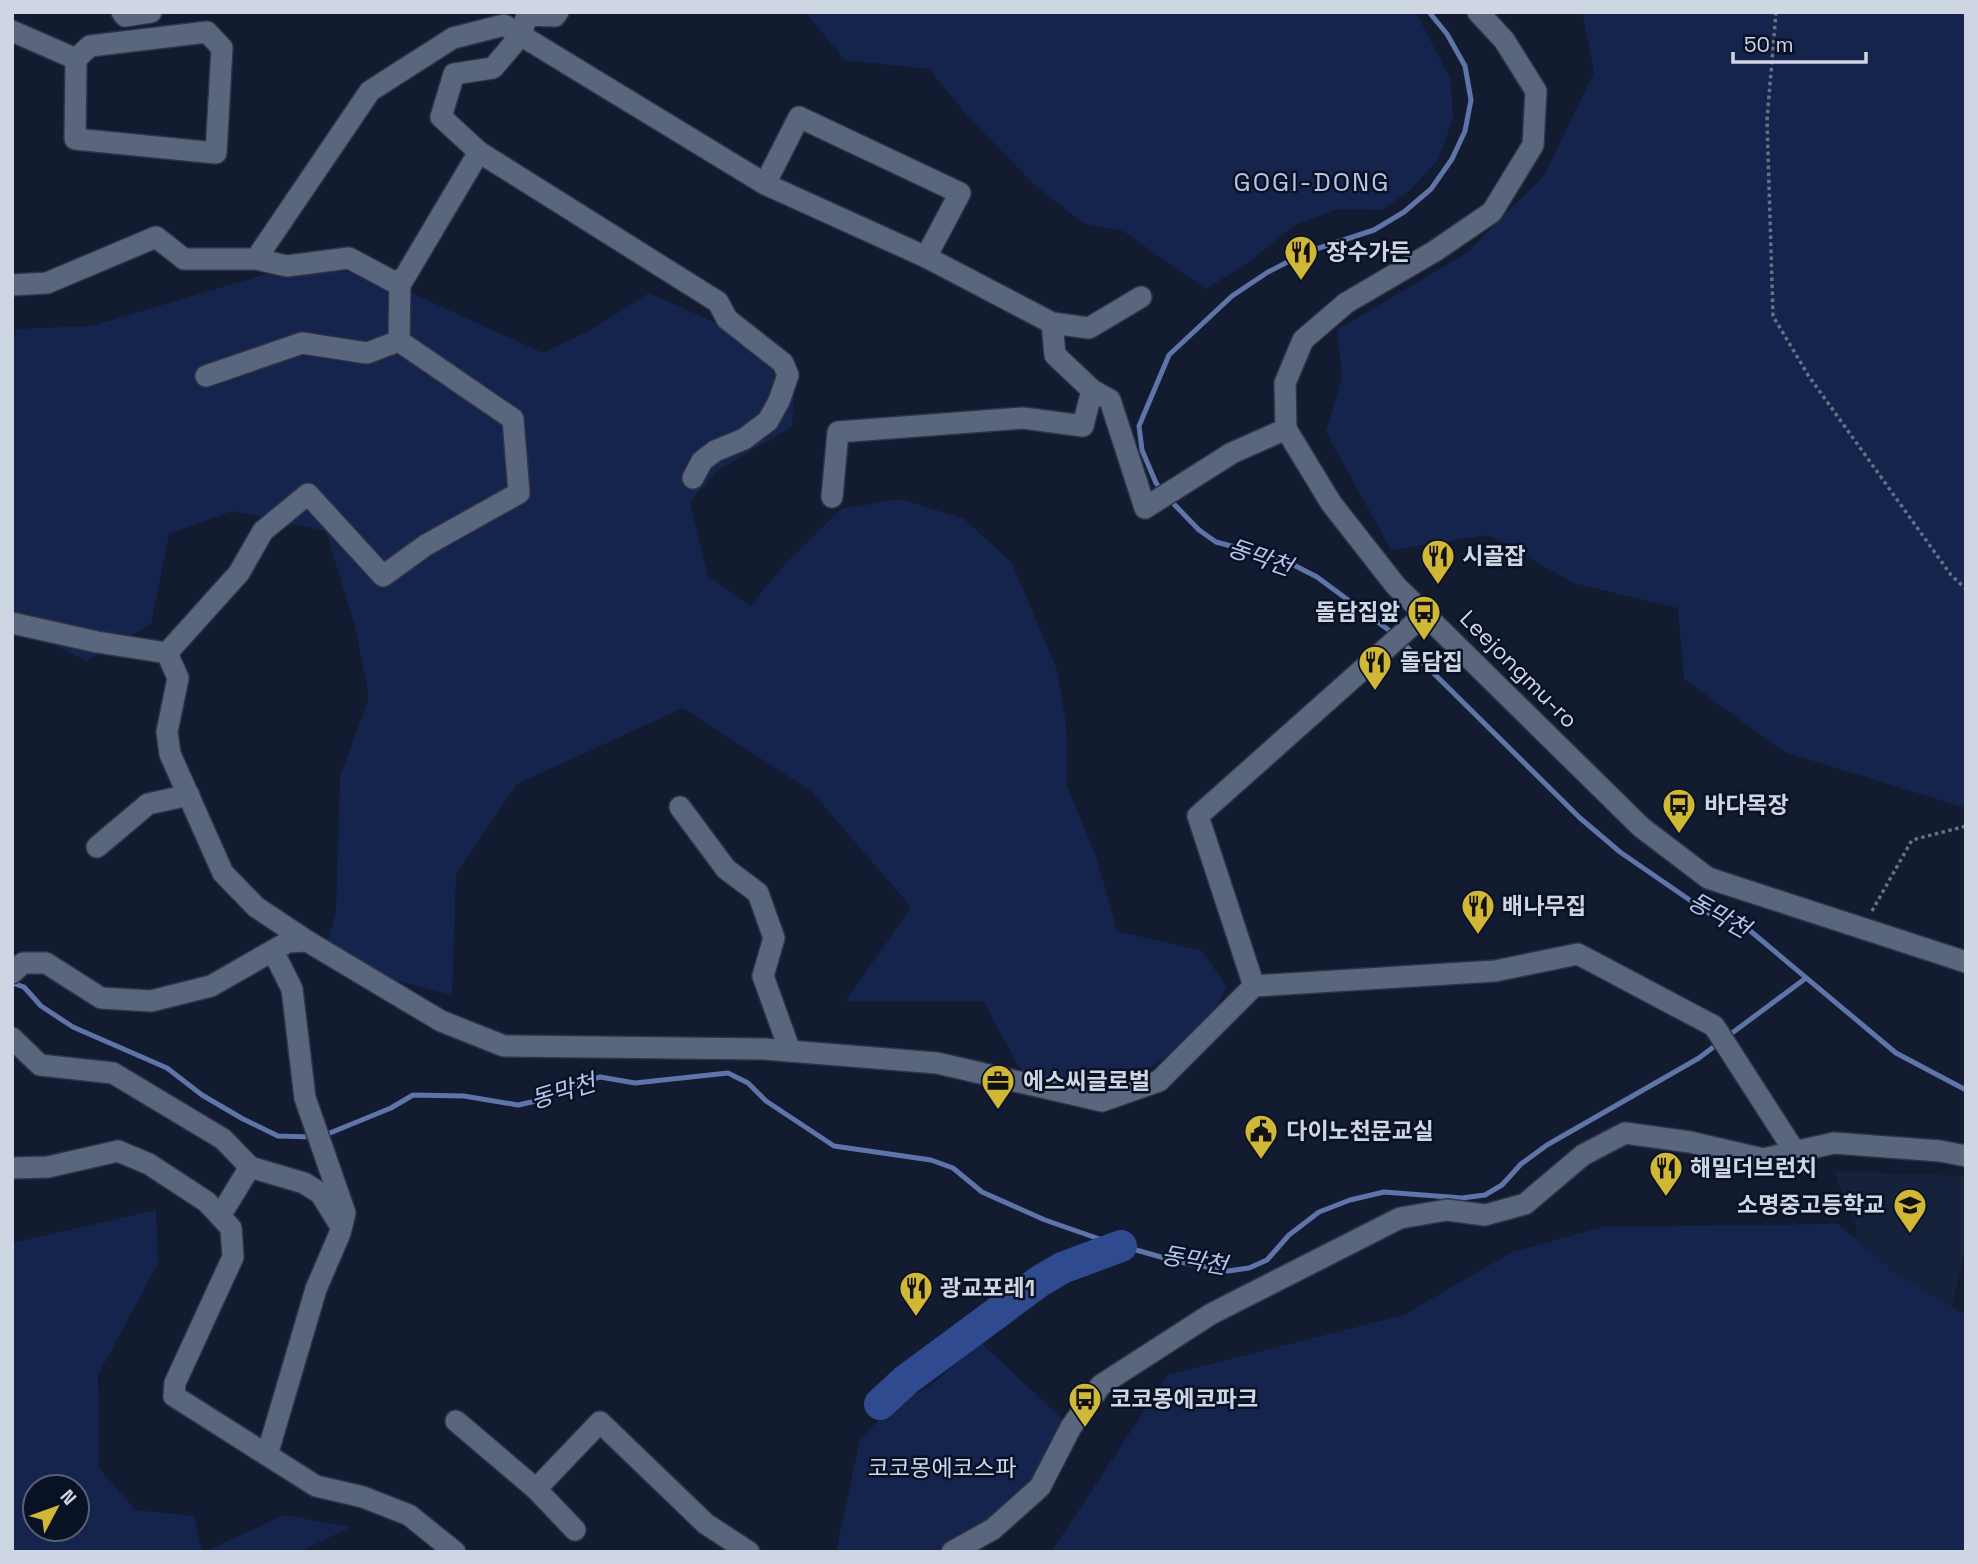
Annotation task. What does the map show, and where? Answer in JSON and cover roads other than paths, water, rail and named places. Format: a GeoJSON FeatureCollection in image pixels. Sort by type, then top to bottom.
{"type":"FeatureCollection","features":[{"type":"Feature","properties":{"kind":"street"},"geometry":{"type":"LineString","coordinates":[[122,12],[125,16],[151,12]]}},
{"type":"Feature","properties":{"kind":"street"},"geometry":{"type":"LineString","coordinates":[[558,12],[555,16],[527,15],[521,35],[493,68],[454,74],[441,117],[479,152],[718,302],[727,319],[783,363],[788,375],[779,401],[768,421],[744,439],[702,461],[693,478]]}},
{"type":"Feature","properties":{"kind":"street"},"geometry":{"type":"LineString","coordinates":[[1052,323],[1055,355],[1092,390],[1110,400],[1145,508],[1232,453],[1286,429],[1285,383],[1303,340],[1346,303],[1435,251],[1492,212],[1533,145],[1536,91],[1504,40],[1478,12]]}},
{"type":"Feature","properties":{"kind":"street"},"geometry":{"type":"LineString","coordinates":[[256,259],[370,91],[453,38],[505,25],[765,184],[926,257],[1052,323],[1090,328],[1142,297]]}},
{"type":"Feature","properties":{"kind":"street"},"geometry":{"type":"LineString","coordinates":[[12,31],[76,59]]}},
{"type":"Feature","properties":{"kind":"street"},"geometry":{"type":"LineString","coordinates":[[207,32],[222,48],[216,153],[75,139],[76,59],[90,46],[207,32]]}},
{"type":"Feature","properties":{"kind":"street"},"geometry":{"type":"LineString","coordinates":[[765,184],[799,117],[960,192],[926,257]]}},
{"type":"Feature","properties":{"kind":"street"},"geometry":{"type":"LineString","coordinates":[[12,285],[47,284],[156,237],[184,258],[256,259],[287,266],[349,258],[392,281],[403,280],[479,152]]}},
{"type":"Feature","properties":{"kind":"street"},"geometry":{"type":"LineString","coordinates":[[399,341],[400,280]]}},
{"type":"Feature","properties":{"kind":"street"},"geometry":{"type":"LineString","coordinates":[[206,376],[302,343],[367,353],[399,341]]}},
{"type":"Feature","properties":{"kind":"street"},"geometry":{"type":"LineString","coordinates":[[167,653],[239,573],[263,531],[308,494],[383,576],[426,545],[519,493],[513,419],[399,341]]}},
{"type":"Feature","properties":{"kind":"street"},"geometry":{"type":"LineString","coordinates":[[832,497],[838,432],[1023,418],[1083,426],[1092,390]]}},
{"type":"Feature","properties":{"kind":"street","name":"Leejongmu-ro"},"geometry":{"type":"LineString","coordinates":[[1286,429],[1331,503],[1396,586],[1641,827],[1708,878],[1966,962]]}},
{"type":"Feature","properties":{"kind":"street"},"geometry":{"type":"LineString","coordinates":[[1254,986],[1198,816],[1426,613]]}},
{"type":"Feature","properties":{"kind":"street"},"geometry":{"type":"LineString","coordinates":[[12,624],[167,653]]}},
{"type":"Feature","properties":{"kind":"street"},"geometry":{"type":"LineString","coordinates":[[167,653],[178,677],[166,732],[170,754],[223,873],[256,907],[307,941],[441,1021],[504,1046],[790,1051],[937,1063],[1102,1101],[1160,1081],[1254,986],[1495,971],[1578,954],[1714,1026],[1795,1152]]}},
{"type":"Feature","properties":{"kind":"street"},"geometry":{"type":"LineString","coordinates":[[97,847],[148,804],[189,795]]}},
{"type":"Feature","properties":{"kind":"street"},"geometry":{"type":"LineString","coordinates":[[680,807],[726,869],[758,892],[774,938],[763,976],[790,1051]]}},
{"type":"Feature","properties":{"kind":"street"},"geometry":{"type":"LineString","coordinates":[[12,973],[23,963],[46,963],[101,998],[151,1001],[211,986],[288,942],[307,941]]}},
{"type":"Feature","properties":{"kind":"street"},"geometry":{"type":"LineString","coordinates":[[267,1455],[316,1289],[342,1227],[345,1213],[305,1098],[292,989],[273,951]]}},
{"type":"Feature","properties":{"kind":"street"},"geometry":{"type":"LineString","coordinates":[[12,1038],[40,1065],[113,1073],[223,1139],[250,1167],[304,1183],[320,1192],[342,1227]]}},
{"type":"Feature","properties":{"kind":"street"},"geometry":{"type":"LineString","coordinates":[[952,1552],[993,1529],[1040,1487],[1071,1427],[1101,1385],[1210,1314],[1400,1218],[1447,1210],[1485,1215],[1525,1204],[1583,1155],[1625,1133],[1690,1142],[1763,1159],[1834,1143],[1940,1151],[1966,1156]]}},
{"type":"Feature","properties":{"kind":"street"},"geometry":{"type":"LineString","coordinates":[[12,1168],[48,1167],[118,1151],[149,1164],[207,1202],[231,1228],[233,1256],[175,1383],[174,1396],[316,1486],[363,1497],[409,1515],[455,1552]]}},
{"type":"Feature","properties":{"kind":"street"},"geometry":{"type":"LineString","coordinates":[[220,1216],[250,1167]]}},
{"type":"Feature","properties":{"kind":"street"},"geometry":{"type":"LineString","coordinates":[[456,1421],[536,1489],[575,1530]]}},
{"type":"Feature","properties":{"kind":"street"},"geometry":{"type":"LineString","coordinates":[[536,1489],[600,1422],[706,1524],[749,1552]]}},
{"type":"Feature","properties":{"kind":"waterway","name":"동막천"},"geometry":{"type":"LineString","coordinates":[[1163,492],[1156,483],[1142,450],[1139,426],[1169,355],[1232,296],[1268,272],[1307,252],[1374,230],[1404,212],[1431,189],[1452,159],[1465,131],[1471,100],[1465,66],[1447,34],[1429,12]]}},
{"type":"Feature","properties":{"kind":"waterway","name":"동막천"},"geometry":{"type":"LineString","coordinates":[[1169,499],[1199,530],[1216,542],[1284,560],[1317,577],[1394,634]]}},
{"type":"Feature","properties":{"kind":"waterway","name":"동막천"},"geometry":{"type":"LineString","coordinates":[[1401,641],[1580,818],[1620,852],[1710,914],[1742,924],[1896,1053],[1966,1090]]}},
{"type":"Feature","properties":{"kind":"waterway","name":"동막천"},"geometry":{"type":"LineString","coordinates":[[1728,1036],[1806,978]]}},
{"type":"Feature","properties":{"kind":"waterway","name":"동막천"},"geometry":{"type":"LineString","coordinates":[[12,983],[24,987],[41,1006],[73,1027],[167,1068],[202,1095],[243,1119],[278,1136],[312,1137]]}},
{"type":"Feature","properties":{"kind":"waterway","name":"동막천"},"geometry":{"type":"LineString","coordinates":[[325,1135],[391,1108],[413,1095],[464,1096],[518,1105],[541,1100],[572,1085],[600,1077],[635,1083],[728,1073],[748,1083],[766,1101],[834,1146],[931,1160],[953,1168],[982,1192],[1045,1220],[1175,1261],[1228,1271],[1249,1268],[1267,1260],[1289,1235],[1319,1212],[1350,1200],[1384,1192],[1462,1198],[1485,1195],[1502,1185],[1521,1164],[1547,1145],[1699,1058],[1720,1042]]}},
{"type":"Feature","properties":{"kind":"waterway","name":"동막천"},"geometry":{"type":"LineString","coordinates":[[880,1404],[906,1380],[1040,1281],[1062,1268],[1121,1246]]}},
{"type":"Feature","properties":{"kind":"place","name":"장수가든"},"geometry":{"type":"Point","coordinates":[1301,282]}},
{"type":"Feature","properties":{"kind":"place","name":"시골잡"},"geometry":{"type":"Point","coordinates":[1438,586]}},
{"type":"Feature","properties":{"kind":"place","name":"돌담집앞"},"geometry":{"type":"Point","coordinates":[1424,642]}},
{"type":"Feature","properties":{"kind":"place","name":"돌담집"},"geometry":{"type":"Point","coordinates":[1375,692]}},
{"type":"Feature","properties":{"kind":"place","name":"바다목장"},"geometry":{"type":"Point","coordinates":[1679,835]}},
{"type":"Feature","properties":{"kind":"place","name":"배나무집"},"geometry":{"type":"Point","coordinates":[1478,936]}},
{"type":"Feature","properties":{"kind":"place","name":"에스씨글로벌"},"geometry":{"type":"Point","coordinates":[998,1111]}},
{"type":"Feature","properties":{"kind":"place","name":"다이노천문교실"},"geometry":{"type":"Point","coordinates":[1261,1161]}},
{"type":"Feature","properties":{"kind":"place","name":"해밀더브런치"},"geometry":{"type":"Point","coordinates":[1666,1198]}},
{"type":"Feature","properties":{"kind":"place","name":"소명중고등학교"},"geometry":{"type":"Point","coordinates":[1910,1235]}},
{"type":"Feature","properties":{"kind":"place","name":"광교포레1"},"geometry":{"type":"Point","coordinates":[916,1318]}},
{"type":"Feature","properties":{"kind":"place","name":"코코몽에코파크"},"geometry":{"type":"Point","coordinates":[1085,1429]}},
{"type":"Feature","properties":{"kind":"district","name":"GOGI-DONG"},"geometry":{"type":"Point","coordinates":[1312,182]}},
{"type":"Feature","properties":{"kind":"park label","name":"코코몽에코스파"},"geometry":{"type":"Point","coordinates":[942,1468]}}]}
